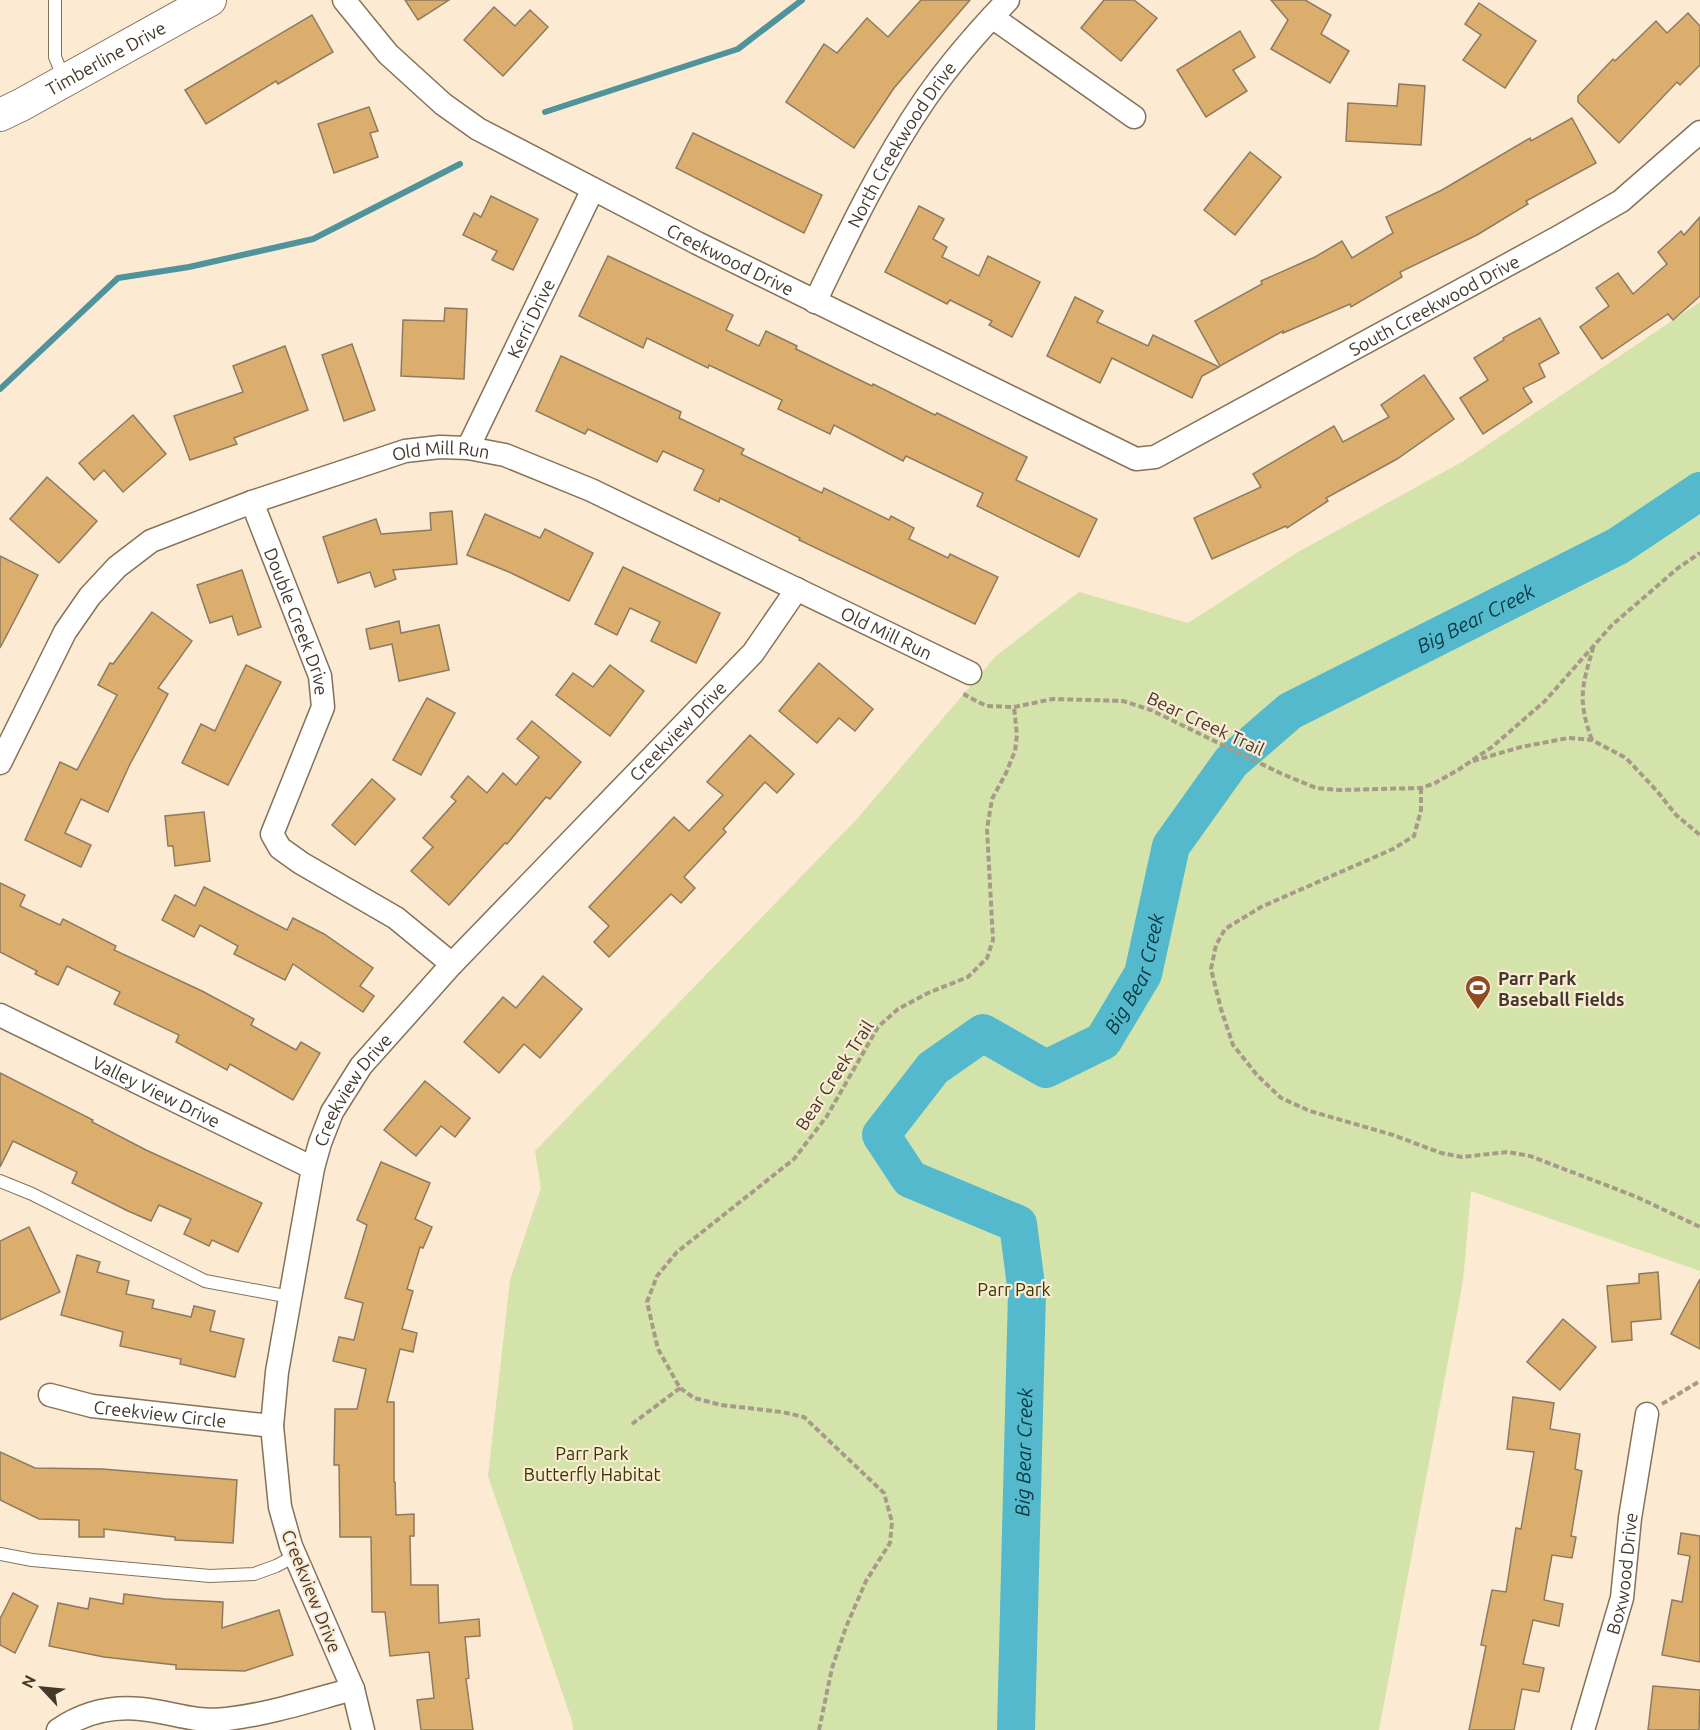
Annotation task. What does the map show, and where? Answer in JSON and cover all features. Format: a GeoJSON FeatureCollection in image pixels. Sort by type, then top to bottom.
{"type":"FeatureCollection","features":[{"type":"Feature","properties":{"kind":"street","name":"Creekwood Drive"},"geometry":{"type":"LineString","coordinates":[[344,0],[388,54],[442,104],[478,129],[815,302],[1136,459],[1155,457]]}},
{"type":"Feature","properties":{"kind":"street","name":"North Creekwood Drive"},"geometry":{"type":"LineString","coordinates":[[815,302],[865,199],[926,98],[1008,0]]}},
{"type":"Feature","properties":{"kind":"street","name":"Timberline Drive"},"geometry":{"type":"LineString","coordinates":[[0,115],[65,81],[203,2]]}},
{"type":"Feature","properties":{"kind":"street"},"geometry":{"type":"LineString","coordinates":[[992,17],[1134,117]]}},
{"type":"Feature","properties":{"kind":"street","name":"South Creekwood Drive"},"geometry":{"type":"LineString","coordinates":[[1155,457],[1621,201],[1700,132]]}},
{"type":"Feature","properties":{"kind":"street","name":"Kerri Drive"},"geometry":{"type":"LineString","coordinates":[[468,448],[593,189]]}},
{"type":"Feature","properties":{"kind":"street","name":"Old Mill Run"},"geometry":{"type":"LineString","coordinates":[[0,763],[65,632],[90,596],[117,567],[152,541],[252,502],[405,451],[440,447],[468,448],[506,455],[591,490],[970,673]]}},
{"type":"Feature","properties":{"kind":"street","name":"Double Creek Drive"},"geometry":{"type":"LineString","coordinates":[[252,502],[321,676],[323,707],[273,834],[280,848],[301,863],[396,918],[452,964]]}},
{"type":"Feature","properties":{"kind":"street","name":"Creekview Drive"},"geometry":{"type":"LineString","coordinates":[[363,1730],[353,1689],[295,1556],[280,1507],[273,1426],[277,1372],[320,1143],[332,1112],[361,1066],[452,964],[753,653],[796,589]]}},
{"type":"Feature","properties":{"kind":"street","name":"Valley View Drive"},"geometry":{"type":"LineString","coordinates":[[0,1015],[314,1168]]}},
{"type":"Feature","properties":{"kind":"street","name":"Creekview Circle"},"geometry":{"type":"LineString","coordinates":[[50,1395],[92,1406],[273,1426]]}},
{"type":"Feature","properties":{"kind":"street","name":"Boxwood Drive"},"geometry":{"type":"LineString","coordinates":[[1583,1730],[1622,1598],[1630,1518],[1647,1414]]}},
{"type":"Feature","properties":{"kind":"street"},"geometry":{"type":"LineString","coordinates":[[58,1730],[71,1721],[100,1710],[141,1709],[194,1720],[204,1725],[353,1689]]}},
{"type":"Feature","properties":{"kind":"lane"},"geometry":{"type":"LineString","coordinates":[[55,0],[55,57],[65,81]]}},
{"type":"Feature","properties":{"kind":"lane"},"geometry":{"type":"LineString","coordinates":[[0,1181],[42,1199],[205,1281],[290,1297]]}},
{"type":"Feature","properties":{"kind":"lane"},"geometry":{"type":"LineString","coordinates":[[0,1554],[32,1560],[210,1576],[254,1574],[295,1556]]}},
{"type":"Feature","properties":{"kind":"path","name":"Bear Creek Trail"},"geometry":{"type":"LineString","coordinates":[[680,1388],[658,1349],[647,1302],[657,1276],[676,1252],[794,1159],[827,1116],[878,1027],[898,1009],[928,993],[968,977],[987,958],[993,940],[987,829],[992,799],[1015,751],[1017,735],[1014,707],[1053,699],[1123,701],[1200,733],[1280,773],[1316,788],[1340,790],[1421,788],[1435,783],[1492,747],[1545,701],[1612,625],[1678,568],[1700,554]]}},
{"type":"Feature","properties":{"kind":"path"},"geometry":{"type":"LineString","coordinates":[[1592,740],[1584,717],[1582,697],[1594,643]]}},
{"type":"Feature","properties":{"kind":"path"},"geometry":{"type":"LineString","coordinates":[[970,673],[965,695],[986,706],[1014,707]]}},
{"type":"Feature","properties":{"kind":"path"},"geometry":{"type":"LineString","coordinates":[[1470,762],[1521,747],[1568,738],[1592,740],[1626,758],[1676,815],[1700,835]]}},
{"type":"Feature","properties":{"kind":"path"},"geometry":{"type":"LineString","coordinates":[[1421,788],[1421,810],[1414,836],[1393,849],[1261,907],[1225,929],[1216,945],[1211,969],[1233,1045],[1257,1075],[1281,1098],[1310,1111],[1393,1135],[1441,1153],[1462,1157],[1507,1152],[1530,1156],[1637,1197],[1700,1227]]}},
{"type":"Feature","properties":{"kind":"path"},"geometry":{"type":"LineString","coordinates":[[1647,1414],[1700,1381]]}},
{"type":"Feature","properties":{"kind":"path"},"geometry":{"type":"LineString","coordinates":[[632,1424],[680,1388],[694,1398],[721,1405],[782,1412],[804,1417],[884,1493],[892,1522],[890,1543],[866,1581],[846,1627],[832,1668],[819,1730]]}},
{"type":"Feature","properties":{"kind":"green space","name":"Parr Park"},"geometry":{"type":"Polygon","coordinates":[[[1700,302],[1700,1271],[1471,1191],[1463,1281],[1379,1730],[573,1730],[572,1721],[488,1476],[510,1280],[541,1188],[535,1151],[857,819],[996,656],[1079,592],[1188,623],[1298,552],[1462,462],[1700,302]]]}},
{"type":"Feature","properties":{"kind":"building"},"geometry":{"type":"Polygon","coordinates":[[[405,0],[449,0],[418,20],[405,0]]]}},
{"type":"Feature","properties":{"kind":"building"},"geometry":{"type":"Polygon","coordinates":[[[921,0],[970,0],[894,88],[854,148],[786,102],[824,44],[837,53],[867,18],[888,37],[921,0]]]}},
{"type":"Feature","properties":{"kind":"building"},"geometry":{"type":"Polygon","coordinates":[[[1104,0],[1134,0],[1157,18],[1121,61],[1081,28],[1104,0]]]}},
{"type":"Feature","properties":{"kind":"building"},"geometry":{"type":"Polygon","coordinates":[[[1271,0],[1305,0],[1331,15],[1321,34],[1349,51],[1330,83],[1271,49],[1288,20],[1271,0]]]}},
{"type":"Feature","properties":{"kind":"building"},"geometry":{"type":"Polygon","coordinates":[[[1479,3],[1536,41],[1505,88],[1463,60],[1481,35],[1465,24],[1479,3]]]}},
{"type":"Feature","properties":{"kind":"building"},"geometry":{"type":"Polygon","coordinates":[[[494,7],[515,26],[530,10],[548,27],[503,76],[464,40],[494,7]]]}},
{"type":"Feature","properties":{"kind":"building"},"geometry":{"type":"Polygon","coordinates":[[[1688,13],[1700,26],[1700,65],[1680,85],[1677,82],[1619,143],[1578,102],[1578,96],[1613,59],[1615,61],[1656,21],[1667,33],[1688,13]]]}},
{"type":"Feature","properties":{"kind":"building"},"geometry":{"type":"Polygon","coordinates":[[[312,15],[333,52],[278,84],[276,81],[206,124],[185,90],[312,15]]]}},
{"type":"Feature","properties":{"kind":"building"},"geometry":{"type":"Polygon","coordinates":[[[1240,31],[1255,57],[1233,70],[1247,91],[1206,117],[1177,70],[1240,31]]]}},
{"type":"Feature","properties":{"kind":"building"},"geometry":{"type":"Polygon","coordinates":[[[1399,84],[1425,86],[1421,145],[1346,141],[1348,103],[1397,106],[1399,84]]]}},
{"type":"Feature","properties":{"kind":"building"},"geometry":{"type":"Polygon","coordinates":[[[369,107],[378,131],[370,133],[378,157],[334,173],[318,124],[369,107]]]}},
{"type":"Feature","properties":{"kind":"building"},"geometry":{"type":"Polygon","coordinates":[[[1572,118],[1596,163],[1526,201],[1528,204],[1477,235],[1400,272],[1402,277],[1351,307],[1350,304],[1283,333],[1283,331],[1220,366],[1195,321],[1262,284],[1261,281],[1315,257],[1342,241],[1352,258],[1393,233],[1386,217],[1442,190],[1530,138],[1531,141],[1572,118]]]}},
{"type":"Feature","properties":{"kind":"building"},"geometry":{"type":"Polygon","coordinates":[[[693,133],[822,195],[804,233],[676,168],[693,133]]]}},
{"type":"Feature","properties":{"kind":"building"},"geometry":{"type":"Polygon","coordinates":[[[1250,152],[1281,177],[1235,235],[1204,210],[1250,152]]]}},
{"type":"Feature","properties":{"kind":"building"},"geometry":{"type":"Polygon","coordinates":[[[491,196],[538,219],[513,270],[492,260],[497,251],[463,235],[474,213],[481,217],[491,196]]]}},
{"type":"Feature","properties":{"kind":"building"},"geometry":{"type":"Polygon","coordinates":[[[919,206],[944,219],[933,239],[947,247],[942,257],[979,276],[988,256],[1040,282],[1012,337],[989,325],[992,321],[950,300],[947,304],[885,272],[919,206]]]}},
{"type":"Feature","properties":{"kind":"building"},"geometry":{"type":"Polygon","coordinates":[[[1700,217],[1700,296],[1673,320],[1668,314],[1602,359],[1580,327],[1609,306],[1596,288],[1618,273],[1633,294],[1667,264],[1658,252],[1681,231],[1684,235],[1700,217]]]}},
{"type":"Feature","properties":{"kind":"building"},"geometry":{"type":"Polygon","coordinates":[[[608,256],[733,315],[726,330],[759,346],[766,331],[797,346],[796,349],[872,386],[873,384],[935,415],[937,413],[1027,457],[1016,480],[1097,519],[1079,557],[977,506],[983,493],[906,456],[903,461],[834,425],[830,434],[778,409],[782,400],[709,365],[708,368],[647,338],[643,348],[579,316],[608,256]]]}},
{"type":"Feature","properties":{"kind":"building"},"geometry":{"type":"Polygon","coordinates":[[[1075,297],[1103,311],[1097,322],[1148,346],[1153,335],[1219,367],[1202,376],[1192,398],[1112,358],[1100,383],[1047,356],[1075,297]]]}},
{"type":"Feature","properties":{"kind":"building"},"geometry":{"type":"Polygon","coordinates":[[[445,308],[467,309],[464,379],[401,376],[403,320],[444,321],[445,308]]]}},
{"type":"Feature","properties":{"kind":"building"},"geometry":{"type":"Polygon","coordinates":[[[1540,318],[1559,353],[1539,364],[1545,377],[1523,388],[1532,402],[1483,434],[1460,398],[1488,380],[1474,358],[1504,340],[1503,338],[1540,318]]]}},
{"type":"Feature","properties":{"kind":"building"},"geometry":{"type":"Polygon","coordinates":[[[352,344],[375,410],[344,421],[322,355],[352,344]]]}},
{"type":"Feature","properties":{"kind":"building"},"geometry":{"type":"Polygon","coordinates":[[[285,346],[308,410],[234,438],[237,444],[190,460],[174,416],[243,392],[233,366],[285,346]]]}},
{"type":"Feature","properties":{"kind":"building"},"geometry":{"type":"Polygon","coordinates":[[[561,356],[681,412],[679,418],[744,449],[741,454],[822,493],[824,488],[889,520],[891,516],[914,528],[909,539],[948,558],[950,554],[998,577],[975,624],[799,540],[800,538],[720,498],[719,502],[694,490],[704,470],[663,451],[657,462],[588,429],[585,434],[536,411],[561,356]]]}},
{"type":"Feature","properties":{"kind":"building"},"geometry":{"type":"Polygon","coordinates":[[[1424,375],[1454,419],[1397,459],[1326,498],[1328,501],[1287,528],[1286,526],[1212,559],[1194,518],[1261,487],[1253,474],[1334,426],[1343,442],[1389,417],[1381,405],[1424,375]]]}},
{"type":"Feature","properties":{"kind":"building"},"geometry":{"type":"Polygon","coordinates":[[[133,415],[166,454],[123,492],[104,470],[94,480],[79,463],[133,415]]]}},
{"type":"Feature","properties":{"kind":"building"},"geometry":{"type":"Polygon","coordinates":[[[47,477],[97,521],[59,563],[10,519],[47,477]]]}},
{"type":"Feature","properties":{"kind":"building"},"geometry":{"type":"Polygon","coordinates":[[[452,511],[457,564],[393,570],[396,579],[375,587],[370,572],[338,583],[323,537],[376,519],[381,534],[431,530],[430,513],[452,511]]]}},
{"type":"Feature","properties":{"kind":"building"},"geometry":{"type":"Polygon","coordinates":[[[485,514],[540,538],[545,529],[593,553],[569,601],[467,555],[485,514]]]}},
{"type":"Feature","properties":{"kind":"building"},"geometry":{"type":"Polygon","coordinates":[[[0,556],[38,575],[0,648],[0,556]]]}},
{"type":"Feature","properties":{"kind":"building"},"geometry":{"type":"Polygon","coordinates":[[[623,567],[720,613],[696,663],[651,641],[660,622],[630,608],[617,635],[595,624],[623,567]]]}},
{"type":"Feature","properties":{"kind":"building"},"geometry":{"type":"Polygon","coordinates":[[[242,570],[261,627],[238,635],[232,616],[210,623],[197,585],[242,570]]]}},
{"type":"Feature","properties":{"kind":"building"},"geometry":{"type":"Polygon","coordinates":[[[152,612],[192,641],[158,688],[168,694],[130,764],[108,812],[81,799],[65,833],[91,845],[81,867],[25,840],[60,762],[77,770],[117,695],[98,685],[110,663],[113,664],[152,612]]]}},
{"type":"Feature","properties":{"kind":"building"},"geometry":{"type":"Polygon","coordinates":[[[399,621],[401,633],[439,625],[449,670],[399,681],[392,644],[370,649],[366,629],[399,621]]]}},
{"type":"Feature","properties":{"kind":"building"},"geometry":{"type":"Polygon","coordinates":[[[819,663],[873,709],[855,731],[839,718],[817,743],[779,711],[819,663]]]}},
{"type":"Feature","properties":{"kind":"building"},"geometry":{"type":"Polygon","coordinates":[[[246,665],[281,682],[228,785],[182,763],[201,724],[215,731],[246,665]]]}},
{"type":"Feature","properties":{"kind":"building"},"geometry":{"type":"Polygon","coordinates":[[[610,665],[644,691],[610,736],[556,695],[573,673],[593,687],[610,665]]]}},
{"type":"Feature","properties":{"kind":"building"},"geometry":{"type":"Polygon","coordinates":[[[427,698],[455,713],[421,775],[393,760],[427,698]]]}},
{"type":"Feature","properties":{"kind":"building"},"geometry":{"type":"Polygon","coordinates":[[[532,721],[581,762],[550,799],[546,797],[507,844],[505,843],[449,905],[411,871],[433,847],[423,838],[456,801],[451,797],[468,776],[487,793],[503,773],[516,785],[539,757],[517,739],[532,721]]]}},
{"type":"Feature","properties":{"kind":"building"},"geometry":{"type":"Polygon","coordinates":[[[750,735],[794,774],[777,793],[765,782],[723,829],[726,832],[684,877],[695,888],[681,903],[671,894],[609,957],[594,942],[609,926],[589,907],[674,817],[689,831],[723,795],[707,782],[750,735]]]}},
{"type":"Feature","properties":{"kind":"building"},"geometry":{"type":"Polygon","coordinates":[[[372,779],[395,799],[355,845],[332,825],[372,779]]]}},
{"type":"Feature","properties":{"kind":"building"},"geometry":{"type":"Polygon","coordinates":[[[204,812],[210,861],[175,866],[173,846],[168,846],[165,816],[204,812]]]}},
{"type":"Feature","properties":{"kind":"building"},"geometry":{"type":"Polygon","coordinates":[[[0,883],[25,895],[20,906],[60,925],[63,919],[116,946],[114,950],[202,991],[254,1019],[251,1025],[296,1050],[301,1042],[320,1053],[293,1100],[230,1064],[227,1070],[176,1042],[179,1035],[114,1004],[120,992],[67,966],[58,985],[35,974],[37,971],[0,952],[0,883]]]}},
{"type":"Feature","properties":{"kind":"building"},"geometry":{"type":"Polygon","coordinates":[[[204,887],[287,930],[293,918],[324,934],[373,968],[360,986],[374,996],[363,1012],[293,964],[285,980],[234,954],[238,946],[200,925],[194,937],[162,920],[175,895],[195,906],[204,887]]]}},
{"type":"Feature","properties":{"kind":"building"},"geometry":{"type":"Polygon","coordinates":[[[543,976],[582,1009],[540,1058],[524,1044],[499,1073],[464,1042],[503,997],[516,1008],[543,976]]]}},
{"type":"Feature","properties":{"kind":"building"},"geometry":{"type":"Polygon","coordinates":[[[0,1073],[93,1120],[92,1122],[146,1150],[262,1203],[238,1252],[212,1240],[209,1246],[184,1234],[191,1219],[159,1205],[151,1221],[128,1211],[72,1183],[77,1172],[13,1141],[0,1167],[0,1073]]]}},
{"type":"Feature","properties":{"kind":"building"},"geometry":{"type":"Polygon","coordinates":[[[425,1081],[470,1118],[455,1137],[441,1126],[416,1156],[384,1130],[425,1081]]]}},
{"type":"Feature","properties":{"kind":"building"},"geometry":{"type":"Polygon","coordinates":[[[381,1162],[430,1183],[415,1219],[432,1227],[423,1248],[420,1247],[407,1289],[413,1291],[402,1329],[417,1333],[413,1352],[400,1349],[387,1402],[394,1402],[396,1515],[414,1514],[414,1536],[410,1536],[411,1585],[438,1585],[439,1623],[479,1619],[480,1636],[465,1637],[469,1678],[466,1679],[473,1730],[421,1730],[417,1700],[434,1698],[429,1652],[390,1656],[385,1612],[372,1612],[371,1537],[340,1537],[339,1465],[334,1465],[335,1409],[357,1409],[366,1369],[333,1361],[339,1337],[354,1340],[363,1303],[345,1298],[367,1225],[357,1220],[381,1162]]]}},
{"type":"Feature","properties":{"kind":"building"},"geometry":{"type":"Polygon","coordinates":[[[29,1227],[60,1292],[0,1320],[0,1241],[29,1227]]]}},
{"type":"Feature","properties":{"kind":"building"},"geometry":{"type":"Polygon","coordinates":[[[77,1255],[100,1262],[97,1272],[129,1281],[126,1294],[154,1300],[152,1308],[191,1317],[194,1306],[215,1311],[210,1331],[244,1339],[235,1377],[180,1364],[181,1359],[120,1346],[123,1332],[61,1315],[77,1255]]]}},
{"type":"Feature","properties":{"kind":"building"},"geometry":{"type":"Polygon","coordinates":[[[1658,1272],[1661,1319],[1631,1322],[1632,1340],[1612,1342],[1607,1286],[1639,1283],[1639,1274],[1658,1272]]]}},
{"type":"Feature","properties":{"kind":"building"},"geometry":{"type":"Polygon","coordinates":[[[1700,1279],[1700,1349],[1671,1334],[1700,1279]]]}},
{"type":"Feature","properties":{"kind":"building"},"geometry":{"type":"Polygon","coordinates":[[[1563,1319],[1596,1347],[1560,1390],[1527,1362],[1563,1319]]]}},
{"type":"Feature","properties":{"kind":"building"},"geometry":{"type":"Polygon","coordinates":[[[1513,1397],[1554,1403],[1550,1429],[1580,1434],[1575,1469],[1582,1471],[1571,1536],[1576,1537],[1572,1558],[1552,1555],[1544,1600],[1563,1604],[1559,1626],[1533,1620],[1523,1664],[1544,1668],[1539,1692],[1522,1689],[1514,1730],[1469,1730],[1486,1646],[1481,1645],[1492,1590],[1506,1592],[1516,1528],[1521,1529],[1534,1452],[1507,1449],[1513,1397]]]}},
{"type":"Feature","properties":{"kind":"building"},"geometry":{"type":"Polygon","coordinates":[[[0,1452],[35,1468],[102,1469],[237,1480],[233,1543],[175,1540],[175,1537],[104,1529],[104,1537],[79,1537],[79,1520],[39,1519],[0,1500],[0,1452]]]}},
{"type":"Feature","properties":{"kind":"building"},"geometry":{"type":"Polygon","coordinates":[[[1681,1533],[1700,1536],[1700,1662],[1662,1655],[1672,1600],[1682,1602],[1690,1556],[1678,1554],[1681,1533]]]}},
{"type":"Feature","properties":{"kind":"building"},"geometry":{"type":"Polygon","coordinates":[[[13,1593],[38,1606],[15,1653],[0,1645],[0,1619],[13,1593]]]}},
{"type":"Feature","properties":{"kind":"building"},"geometry":{"type":"Polygon","coordinates":[[[124,1594],[223,1602],[222,1628],[279,1610],[293,1655],[245,1671],[176,1669],[176,1665],[104,1657],[49,1646],[58,1603],[88,1609],[90,1598],[123,1604],[124,1594]]]}},
{"type":"Feature","properties":{"kind":"building"},"geometry":{"type":"Polygon","coordinates":[[[1653,1686],[1700,1690],[1699,1730],[1648,1730],[1653,1686]]]}},
{"type":"Feature","properties":{"kind":"waterway"},"geometry":{"type":"LineString","coordinates":[[545,112],[738,49],[802,0]]}},
{"type":"Feature","properties":{"kind":"waterway"},"geometry":{"type":"LineString","coordinates":[[0,389],[118,278],[189,267],[313,239],[460,164]]}},
{"type":"Feature","properties":{"kind":"waterway","name":"Big Bear Creek"},"geometry":{"type":"LineString","coordinates":[[1016,1730],[1027,1293],[1018,1224],[910,1179],[881,1135],[933,1068],[983,1033],[1046,1069],[1103,1041],[1143,974],[1171,846],[1231,762],[1290,711],[1618,546],[1700,491]]}},
{"type":"Feature","properties":{"kind":"place","name":"Parr Park Baseball Fields"},"geometry":{"type":"Point","coordinates":[1478,1011]}},
{"type":"Feature","properties":{"kind":"park label","name":"Parr Park Butterfly Habitat"},"geometry":{"type":"Point","coordinates":[592,1463]}}]}
